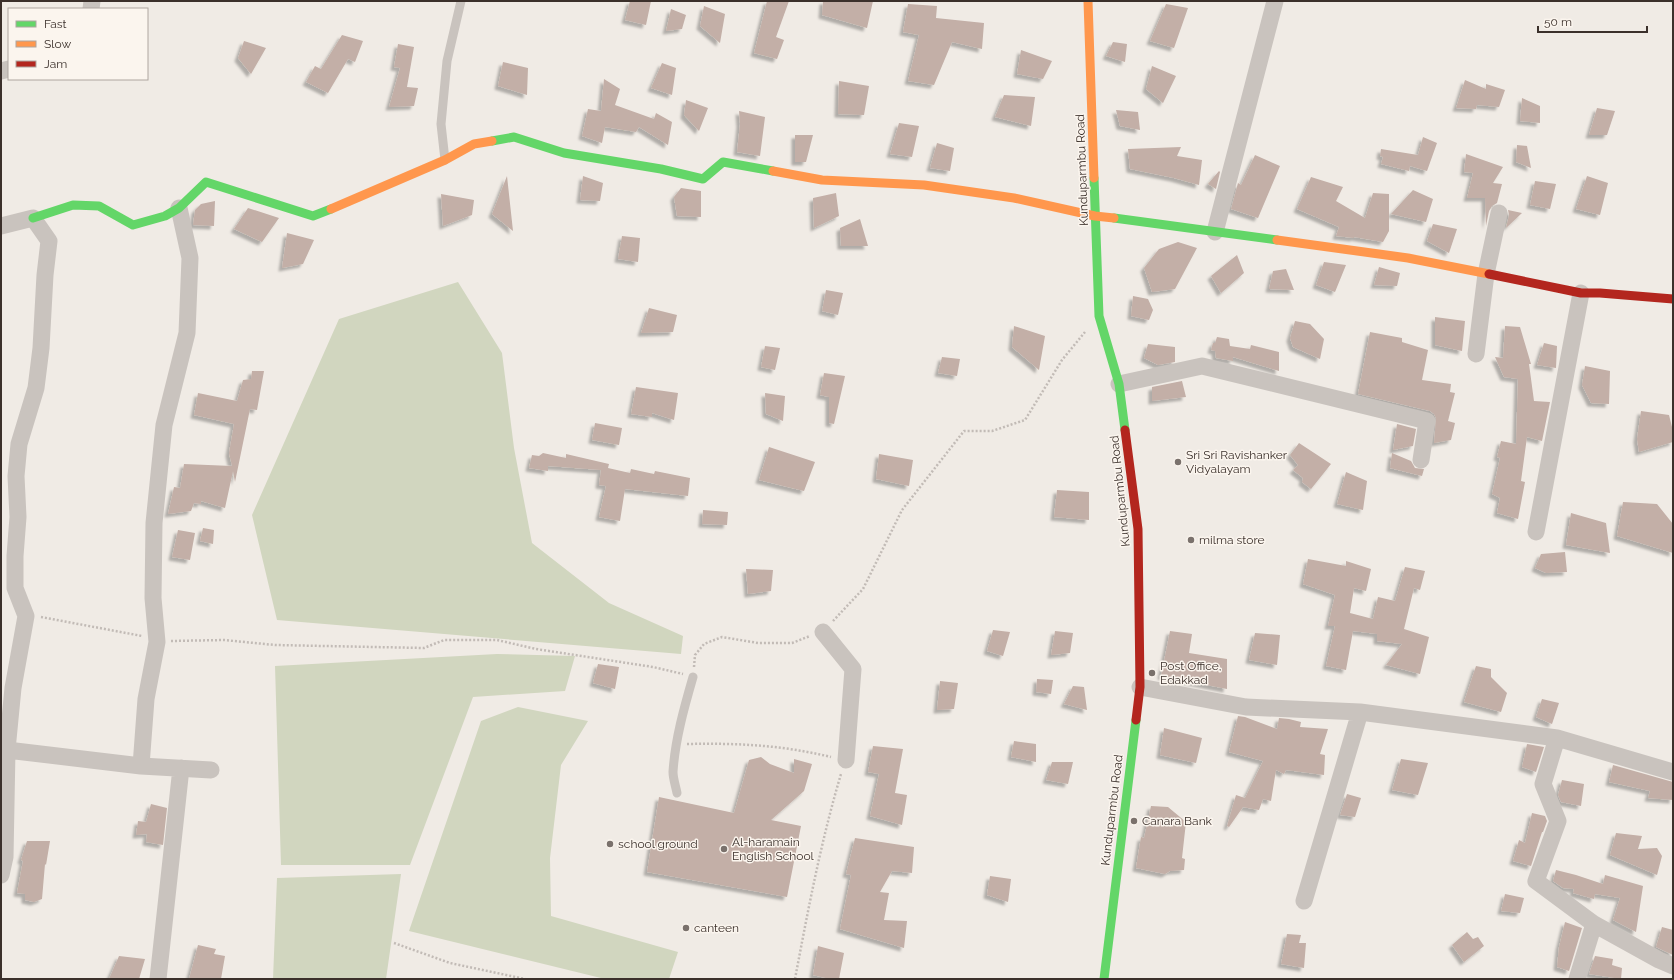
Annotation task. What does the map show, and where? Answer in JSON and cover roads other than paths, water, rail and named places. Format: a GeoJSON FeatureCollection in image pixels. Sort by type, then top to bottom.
{"type":"FeatureCollection","features":[{"type":"Feature","properties":{"kind":"street","name":"Kunduparmbu Road"},"geometry":{"type":"LineString","coordinates":[[1088,1],[1099,316],[1119,384],[1138,529],[1140,687],[1104,979]]}},
{"type":"Feature","properties":{"kind":"street"},"geometry":{"type":"LineString","coordinates":[[1215,232],[1275,1]]}},
{"type":"Feature","properties":{"kind":"street"},"geometry":{"type":"LineString","coordinates":[[1,226],[33,218],[73,205],[99,206],[133,225],[165,216],[179,208],[206,182],[313,216],[346,204],[445,160],[474,144],[514,138],[564,153],[661,169],[702,179],[723,162],[822,180],[924,185],[1006,197],[1095,216],[1408,258],[1581,292],[1673,299]]}},
{"type":"Feature","properties":{"kind":"street"},"geometry":{"type":"LineString","coordinates":[[140,766],[146,699],[157,639],[153,598],[154,523],[164,425],[187,332],[190,258],[179,208]]}},
{"type":"Feature","properties":{"kind":"street"},"geometry":{"type":"LineString","coordinates":[[1476,354],[1486,274],[1498,213]]}},
{"type":"Feature","properties":{"kind":"street"},"geometry":{"type":"LineString","coordinates":[[1,875],[4,857],[7,750],[13,688],[25,614],[15,588],[15,556],[18,517],[16,476],[20,444],[36,388],[41,348],[45,275],[49,241],[33,218]]}},
{"type":"Feature","properties":{"kind":"street"},"geometry":{"type":"LineString","coordinates":[[1536,532],[1581,292]]}},
{"type":"Feature","properties":{"kind":"street"},"geometry":{"type":"LineString","coordinates":[[1119,384],[1202,366],[1427,421],[1421,460]]}},
{"type":"Feature","properties":{"kind":"street"},"geometry":{"type":"LineString","coordinates":[[823,632],[854,669],[846,760]]}},
{"type":"Feature","properties":{"kind":"street"},"geometry":{"type":"LineString","coordinates":[[1140,687],[1246,707],[1360,712],[1557,738],[1673,772]]}},
{"type":"Feature","properties":{"kind":"street"},"geometry":{"type":"LineString","coordinates":[[1304,901],[1360,712]]}},
{"type":"Feature","properties":{"kind":"street"},"geometry":{"type":"LineString","coordinates":[[1557,738],[1543,784],[1558,821],[1536,881],[1594,924],[1659,960],[1673,966]]}},
{"type":"Feature","properties":{"kind":"street"},"geometry":{"type":"LineString","coordinates":[[7,750],[140,766],[211,770]]}},
{"type":"Feature","properties":{"kind":"street"},"geometry":{"type":"LineString","coordinates":[[158,979],[180,768]]}},
{"type":"Feature","properties":{"kind":"street"},"geometry":{"type":"LineString","coordinates":[[1576,979],[1594,924]]}},
{"type":"Feature","properties":{"kind":"lane"},"geometry":{"type":"LineString","coordinates":[[445,160],[441,124],[447,61],[461,1]]}},
{"type":"Feature","properties":{"kind":"lane"},"geometry":{"type":"LineString","coordinates":[[677,793],[673,773],[684,711],[693,677]]}},
{"type":"Feature","properties":{"kind":"place","name":"Sri Sri Ravishanker Vidyalayam"},"geometry":{"type":"Point","coordinates":[1178,462]}},
{"type":"Feature","properties":{"kind":"place","name":"milma store"},"geometry":{"type":"Point","coordinates":[1191,540]}},
{"type":"Feature","properties":{"kind":"place","name":"Post Office, Edakkad"},"geometry":{"type":"Point","coordinates":[1152,673]}},
{"type":"Feature","properties":{"kind":"place","name":"Canara Bank"},"geometry":{"type":"Point","coordinates":[1134,821]}},
{"type":"Feature","properties":{"kind":"place","name":"school ground"},"geometry":{"type":"Point","coordinates":[610,844]}},
{"type":"Feature","properties":{"kind":"place","name":"Al-haramain English School"},"geometry":{"type":"Point","coordinates":[724,849]}},
{"type":"Feature","properties":{"kind":"place","name":"canteen"},"geometry":{"type":"Point","coordinates":[686,928]}}]}
